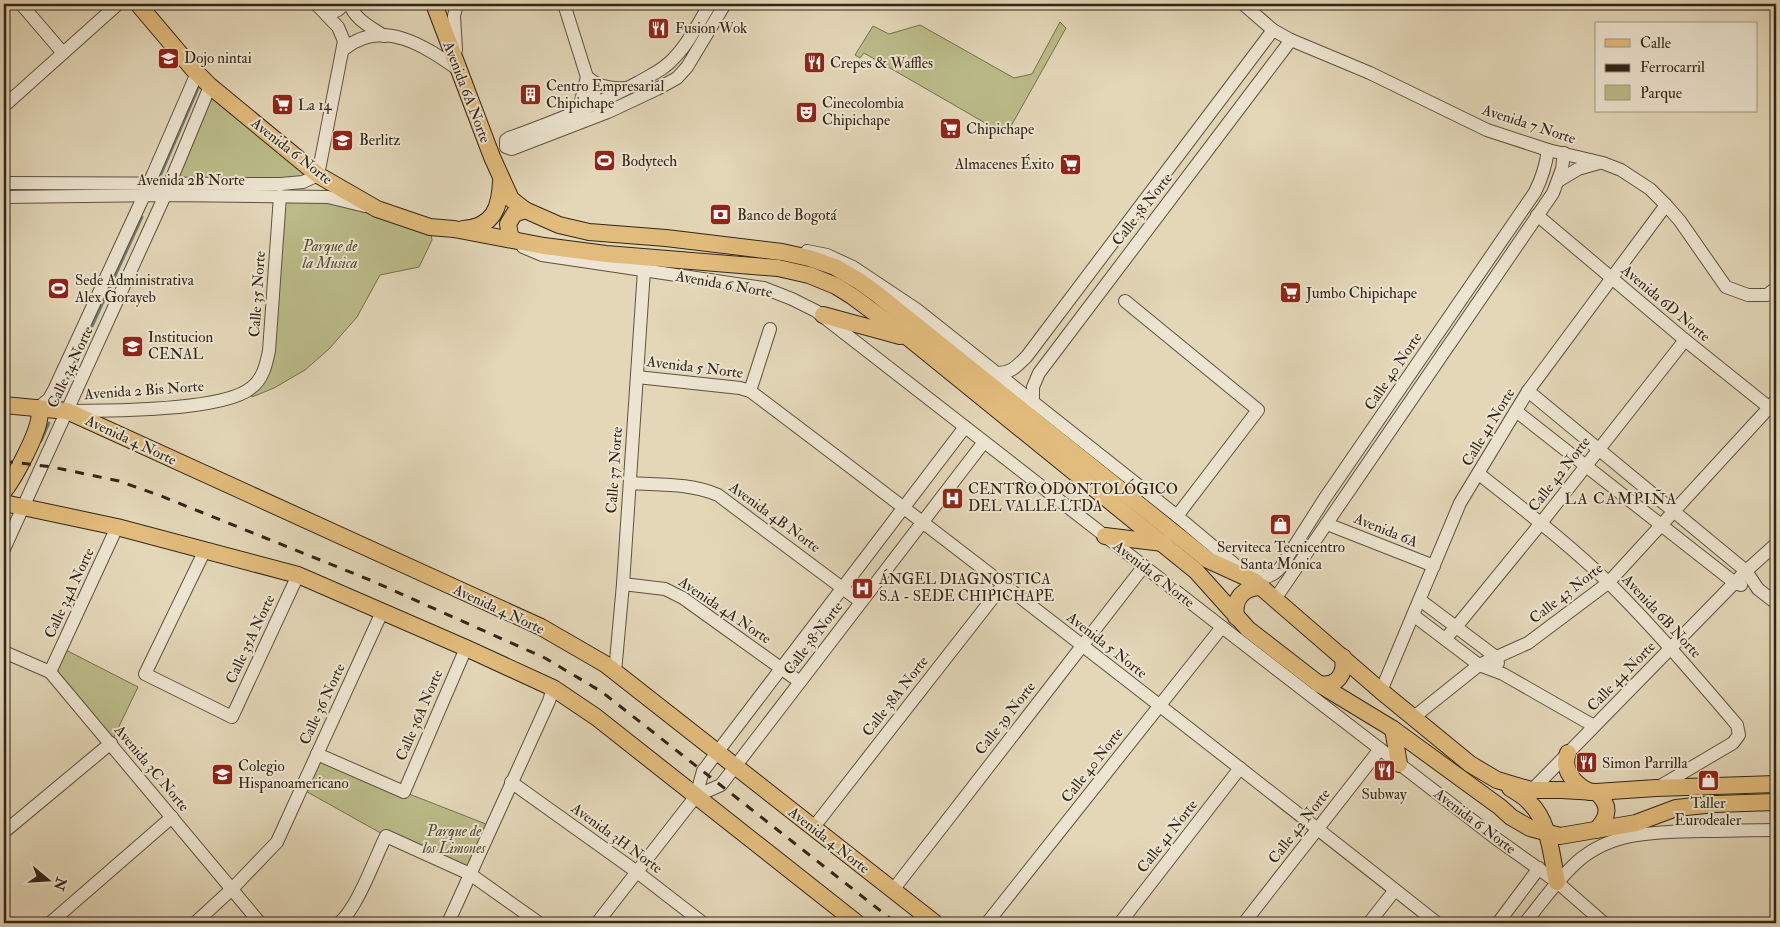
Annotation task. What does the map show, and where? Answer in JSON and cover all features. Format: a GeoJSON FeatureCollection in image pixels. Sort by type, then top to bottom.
{"type":"FeatureCollection","features":[{"type":"Feature","properties":{"kind":"main road","name":"Avenida 6 Norte"},"geometry":{"type":"LineString","coordinates":[[138,4],[210,86],[318,175],[377,209],[430,227],[454,229],[544,246],[606,254],[778,268],[800,272],[829,282],[844,290],[910,339],[1163,543],[1196,571],[1248,629],[1319,684],[1393,729],[1511,817],[1530,828],[1560,836],[1636,823],[1676,808],[1715,804],[1776,802]]}},
{"type":"Feature","properties":{"kind":"main road","name":"Avenida 6A Norte"},"geometry":{"type":"LineString","coordinates":[[434,4],[470,105],[502,179]]}},
{"type":"Feature","properties":{"kind":"main road"},"geometry":{"type":"LineString","coordinates":[[502,179],[511,199],[525,210],[559,225],[589,232],[666,238],[782,252],[826,264],[859,280],[1208,560],[1258,584],[1381,691],[1470,764],[1530,802],[1540,816],[1547,834],[1557,882]]}},
{"type":"Feature","properties":{"kind":"main road"},"geometry":{"type":"LineString","coordinates":[[454,229],[473,228],[489,220],[499,205],[502,179]]}},
{"type":"Feature","properties":{"kind":"main road"},"geometry":{"type":"LineString","coordinates":[[514,240],[510,235],[508,224],[514,214],[525,210]]}},
{"type":"Feature","properties":{"kind":"main road"},"geometry":{"type":"LineString","coordinates":[[606,254],[618,265]]}},
{"type":"Feature","properties":{"kind":"main road"},"geometry":{"type":"LineString","coordinates":[[823,315],[910,339]]}},
{"type":"Feature","properties":{"kind":"main road","name":"Avenida 4 Norte"},"geometry":{"type":"LineString","coordinates":[[4,405],[68,411],[541,627],[605,664],[935,923]]}},
{"type":"Feature","properties":{"kind":"main road"},"geometry":{"type":"LineString","coordinates":[[4,491],[15,474],[37,428],[40,417],[38,408]]}},
{"type":"Feature","properties":{"kind":"main road"},"geometry":{"type":"LineString","coordinates":[[4,502],[118,527],[298,575],[553,688],[596,717],[857,923]]}},
{"type":"Feature","properties":{"kind":"main road"},"geometry":{"type":"LineString","coordinates":[[1106,536],[1163,543]]}},
{"type":"Feature","properties":{"kind":"main road"},"geometry":{"type":"LineString","coordinates":[[1236,617],[1236,602],[1240,595],[1258,584]]}},
{"type":"Feature","properties":{"kind":"main road"},"geometry":{"type":"LineString","coordinates":[[1319,684],[1326,685],[1339,679],[1343,672],[1343,657]]}},
{"type":"Feature","properties":{"kind":"main road"},"geometry":{"type":"LineString","coordinates":[[1393,729],[1399,764]]}},
{"type":"Feature","properties":{"kind":"main road"},"geometry":{"type":"LineString","coordinates":[[1568,753],[1565,761],[1567,770],[1581,788],[1593,792],[1603,799],[1606,805],[1603,823],[1596,830]]}},
{"type":"Feature","properties":{"kind":"main road"},"geometry":{"type":"LineString","coordinates":[[1502,783],[1533,789],[1593,792],[1776,784]]}},
{"type":"Feature","properties":{"kind":"street"},"geometry":{"type":"LineString","coordinates":[[21,4],[63,53]]}},
{"type":"Feature","properties":{"kind":"street"},"geometry":{"type":"LineString","coordinates":[[4,106],[118,4]]}},
{"type":"Feature","properties":{"kind":"street"},"geometry":{"type":"LineString","coordinates":[[316,4],[341,31],[344,41],[344,49],[318,175]]}},
{"type":"Feature","properties":{"kind":"street"},"geometry":{"type":"LineString","coordinates":[[326,15],[338,10],[345,4]]}},
{"type":"Feature","properties":{"kind":"street"},"geometry":{"type":"LineString","coordinates":[[350,4],[358,18],[384,36]]}},
{"type":"Feature","properties":{"kind":"street"},"geometry":{"type":"LineString","coordinates":[[459,70],[454,36],[455,10],[466,4]]}},
{"type":"Feature","properties":{"kind":"street"},"geometry":{"type":"LineString","coordinates":[[564,4],[587,77],[600,108]]}},
{"type":"Feature","properties":{"kind":"street"},"geometry":{"type":"LineString","coordinates":[[710,4],[683,48],[673,60],[660,70],[628,88],[600,108],[512,149],[506,147],[505,144],[509,138],[573,115],[600,108],[658,89],[677,78],[687,67],[725,4]]}},
{"type":"Feature","properties":{"kind":"street","name":"Avenida 7 Norte"},"geometry":{"type":"LineString","coordinates":[[1243,4],[1273,30],[1291,40],[1370,73],[1487,130],[1548,150],[1603,163],[1621,170],[1650,189],[1666,205],[1680,221],[1726,287],[1748,295],[1767,295],[1776,288]]}},
{"type":"Feature","properties":{"kind":"street","name":"Calle 38 Norte"},"geometry":{"type":"LineString","coordinates":[[995,373],[1008,372],[1018,366],[1273,30]]}},
{"type":"Feature","properties":{"kind":"street"},"geometry":{"type":"LineString","coordinates":[[344,49],[360,40],[384,36],[402,38],[418,44],[459,70]]}},
{"type":"Feature","properties":{"kind":"street","name":"Calle 38 Norte"},"geometry":{"type":"LineString","coordinates":[[1033,403],[1033,387],[1039,373],[1291,40]]}},
{"type":"Feature","properties":{"kind":"street","name":"Calle 34 Norte"},"geometry":{"type":"LineString","coordinates":[[38,408],[49,399],[147,190],[197,73]]}},
{"type":"Feature","properties":{"kind":"street"},"geometry":{"type":"LineString","coordinates":[[587,77],[592,82],[602,86],[628,88]]}},
{"type":"Feature","properties":{"kind":"street"},"geometry":{"type":"LineString","coordinates":[[573,115],[581,101],[587,77]]}},
{"type":"Feature","properties":{"kind":"street","name":"Calle 34 Norte"},"geometry":{"type":"LineString","coordinates":[[4,549],[168,189],[210,86]]}},
{"type":"Feature","properties":{"kind":"street","name":"Calle 40 Norte"},"geometry":{"type":"LineString","coordinates":[[1240,569],[1257,577],[1264,578],[1272,575],[1281,566],[1325,498],[1535,192],[1542,176],[1548,150]]}},
{"type":"Feature","properties":{"kind":"street","name":"Calle 40 Norte"},"geometry":{"type":"LineString","coordinates":[[1275,599],[1553,193],[1558,181],[1564,153]]}},
{"type":"Feature","properties":{"kind":"street"},"geometry":{"type":"LineString","coordinates":[[1558,181],[1578,169],[1603,163]]}},
{"type":"Feature","properties":{"kind":"street","name":"Avenida 2B Norte"},"geometry":{"type":"LineString","coordinates":[[4,198],[281,184],[303,182],[318,175]]}},
{"type":"Feature","properties":{"kind":"street","name":"Avenida 2B Norte"},"geometry":{"type":"LineString","coordinates":[[4,183],[147,190]]}},
{"type":"Feature","properties":{"kind":"street","name":"Avenida 2B Norte"},"geometry":{"type":"LineString","coordinates":[[168,189],[328,197],[377,209]]}},
{"type":"Feature","properties":{"kind":"street","name":"Calle 35 Norte"},"geometry":{"type":"LineString","coordinates":[[251,389],[261,378],[269,351],[280,196]]}},
{"type":"Feature","properties":{"kind":"street","name":"Calle 41 Norte"},"geometry":{"type":"LineString","coordinates":[[1381,691],[1460,503],[1528,391],[1666,205]]}},
{"type":"Feature","properties":{"kind":"street","name":"Avenida 6D Norte"},"geometry":{"type":"LineString","coordinates":[[1537,215],[1685,340],[1774,407]]}},
{"type":"Feature","properties":{"kind":"street"},"geometry":{"type":"LineString","coordinates":[[1117,238],[1118,250],[1124,253],[1130,251]]}},
{"type":"Feature","properties":{"kind":"street","name":"Avenida 6 Norte"},"geometry":{"type":"LineString","coordinates":[[514,240],[523,247],[542,255],[764,288],[792,298],[823,315],[1399,764],[1494,837],[1557,882]]}},
{"type":"Feature","properties":{"kind":"street"},"geometry":{"type":"LineString","coordinates":[[782,252],[818,252],[853,267],[916,309],[1177,516],[1258,584]]}},
{"type":"Feature","properties":{"kind":"street"},"geometry":{"type":"LineString","coordinates":[[1102,257],[1109,253],[1116,255],[1119,261],[1117,268]]}},
{"type":"Feature","properties":{"kind":"street","name":"Calle 37 Norte"},"geometry":{"type":"LineString","coordinates":[[615,672],[623,584],[644,270]]}},
{"type":"Feature","properties":{"kind":"street"},"geometry":{"type":"LineString","coordinates":[[1125,301],[1258,410],[1177,516]]}},
{"type":"Feature","properties":{"kind":"street"},"geometry":{"type":"LineString","coordinates":[[750,391],[770,329]]}},
{"type":"Feature","properties":{"kind":"street","name":"Calle 42 Norte"},"geometry":{"type":"LineString","coordinates":[[1445,639],[1541,523],[1685,340]]}},
{"type":"Feature","properties":{"kind":"street","name":"Avenida 5 Norte"},"geometry":{"type":"LineString","coordinates":[[637,377],[740,388],[750,391],[904,507],[1318,828],[1437,923]]}},
{"type":"Feature","properties":{"kind":"street","name":"Avenida 2 Bis Norte"},"geometry":{"type":"LineString","coordinates":[[68,411],[197,405],[239,396],[251,389]]}},
{"type":"Feature","properties":{"kind":"street"},"geometry":{"type":"LineString","coordinates":[[1528,391],[1746,571],[1758,589],[1776,603]]}},
{"type":"Feature","properties":{"kind":"street","name":"Calle 43 Norte"},"geometry":{"type":"LineString","coordinates":[[1414,717],[1479,665],[1528,643],[1608,583],[1774,407]]}},
{"type":"Feature","properties":{"kind":"street"},"geometry":{"type":"LineString","coordinates":[[1516,411],[1735,583],[1758,589]]}},
{"type":"Feature","properties":{"kind":"street","name":"Calle 38 Norte"},"geometry":{"type":"LineString","coordinates":[[597,923],[696,796],[703,771],[965,427]]}},
{"type":"Feature","properties":{"kind":"street","name":"Calle 38 Norte"},"geometry":{"type":"LineString","coordinates":[[696,796],[721,785],[984,442]]}},
{"type":"Feature","properties":{"kind":"street","name":"Avenida 6B Norte"},"geometry":{"type":"LineString","coordinates":[[1478,474],[1541,523],[1608,583],[1671,648],[1737,725],[1739,735],[1733,744],[1656,788]]}},
{"type":"Feature","properties":{"kind":"street","name":"Avenida 4B Norte"},"geometry":{"type":"LineString","coordinates":[[630,483],[688,486],[718,495],[861,602]]}},
{"type":"Feature","properties":{"kind":"street","name":"Avenida 6A"},"geometry":{"type":"LineString","coordinates":[[1327,524],[1434,566]]}},
{"type":"Feature","properties":{"kind":"street","name":"Calle 34A Norte"},"geometry":{"type":"LineString","coordinates":[[50,672],[118,527]]}},
{"type":"Feature","properties":{"kind":"street","name":"Calle 44 Norte"},"geometry":{"type":"LineString","coordinates":[[1533,789],[1746,571],[1776,544]]}},
{"type":"Feature","properties":{"kind":"street","name":"Calle 35A Norte"},"geometry":{"type":"LineString","coordinates":[[205,550],[145,674],[232,717],[298,575]]}},
{"type":"Feature","properties":{"kind":"street","name":"Calle 39 Norte"},"geometry":{"type":"LineString","coordinates":[[892,890],[1144,566]]}},
{"type":"Feature","properties":{"kind":"street","name":"Avenida 4A Norte"},"geometry":{"type":"LineString","coordinates":[[623,584],[665,589],[683,598],[800,682]]}},
{"type":"Feature","properties":{"kind":"street","name":"Calle 38A Norte"},"geometry":{"type":"LineString","coordinates":[[813,828],[1003,585]]}},
{"type":"Feature","properties":{"kind":"street"},"geometry":{"type":"LineString","coordinates":[[1420,600],[1496,657],[1503,674]]}},
{"type":"Feature","properties":{"kind":"street","name":"Calle 36 Norte"},"geometry":{"type":"LineString","coordinates":[[195,923],[232,889],[277,842],[382,612]]}},
{"type":"Feature","properties":{"kind":"street"},"geometry":{"type":"LineString","coordinates":[[1413,615],[1479,665],[1503,674],[1594,726]]}},
{"type":"Feature","properties":{"kind":"street","name":"Calle 40 Norte"},"geometry":{"type":"LineString","coordinates":[[987,923],[1222,627]]}},
{"type":"Feature","properties":{"kind":"street","name":"Calle 36A Norte"},"geometry":{"type":"LineString","coordinates":[[317,754],[404,792],[466,648]]}},
{"type":"Feature","properties":{"kind":"street","name":"Avenida 3C Norte"},"geometry":{"type":"LineString","coordinates":[[4,652],[50,672],[260,923]]}},
{"type":"Feature","properties":{"kind":"street"},"geometry":{"type":"LineString","coordinates":[[448,923],[549,701],[553,688]]}},
{"type":"Feature","properties":{"kind":"street"},"geometry":{"type":"LineString","coordinates":[[4,832],[111,743]]}},
{"type":"Feature","properties":{"kind":"street","name":"Calle 42 Norte"},"geometry":{"type":"LineString","coordinates":[[1244,923],[1380,749]]}},
{"type":"Feature","properties":{"kind":"street","name":"Calle 41 Norte"},"geometry":{"type":"LineString","coordinates":[[1120,923],[1240,768]]}},
{"type":"Feature","properties":{"kind":"street","name":"Avenida 3H Norte"},"geometry":{"type":"LineString","coordinates":[[511,782],[637,872],[703,923]]}},
{"type":"Feature","properties":{"kind":"street"},"geometry":{"type":"LineString","coordinates":[[50,923],[172,817]]}},
{"type":"Feature","properties":{"kind":"street"},"geometry":{"type":"LineString","coordinates":[[1525,923],[1557,882],[1578,860],[1605,843],[1626,836],[1651,832],[1776,830]]}},
{"type":"Feature","properties":{"kind":"street"},"geometry":{"type":"LineString","coordinates":[[339,923],[353,906],[386,836],[470,874],[540,923]]}},
{"type":"Feature","properties":{"kind":"street"},"geometry":{"type":"LineString","coordinates":[[1498,923],[1539,868]]}},
{"type":"Feature","properties":{"kind":"street"},"geometry":{"type":"LineString","coordinates":[[1557,882],[1604,923]]}},
{"type":"Feature","properties":{"kind":"street"},"geometry":{"type":"LineString","coordinates":[[1369,923],[1395,890]]}},
{"type":"Feature","properties":{"kind":"green space"},"geometry":{"type":"Polygon","coordinates":[[[1060,22],[1066,28],[1006,135],[864,53],[860,58],[855,55],[873,26],[889,34],[920,25],[1014,78],[1032,74],[1060,22]]]}},
{"type":"Feature","properties":{"kind":"green space"},"geometry":{"type":"Polygon","coordinates":[[[207,92],[312,179],[170,184],[207,92]]]}},
{"type":"Feature","properties":{"kind":"green space","name":"Parque de la Musica"},"geometry":{"type":"Polygon","coordinates":[[[328,197],[430,227],[432,240],[419,267],[380,275],[357,317],[329,349],[305,370],[274,388],[252,397],[251,394],[261,378],[280,203],[328,197]]]}},
{"type":"Feature","properties":{"kind":"green space"},"geometry":{"type":"Polygon","coordinates":[[[62,648],[138,687],[111,743],[50,672],[62,648]]]}},
{"type":"Feature","properties":{"kind":"green space","name":"Parque de los Limones"},"geometry":{"type":"Polygon","coordinates":[[[317,754],[404,792],[491,826],[470,874],[386,836],[302,789],[317,754]]]}},
{"type":"Feature","properties":{"kind":"waterway"},"geometry":{"type":"LineString","coordinates":[[161,174],[199,86]]}},
{"type":"Feature","properties":{"kind":"waterway"},"geometry":{"type":"LineString","coordinates":[[61,394],[142,217]]}},
{"type":"Feature","properties":{"kind":"waterway"},"geometry":{"type":"LineString","coordinates":[[41,441],[49,423]]}},
{"type":"Feature","properties":{"kind":"railway"},"geometry":{"type":"LineString","coordinates":[[4,461],[52,467],[119,481],[161,496],[370,580],[545,658],[602,692],[896,923]]}},
{"type":"Feature","properties":{"kind":"place","name":"Fusion Wok"},"geometry":{"type":"Point","coordinates":[659,28]}},
{"type":"Feature","properties":{"kind":"place","name":"Dojo nintai"},"geometry":{"type":"Point","coordinates":[168,58]}},
{"type":"Feature","properties":{"kind":"place","name":"Crepes & Waffles"},"geometry":{"type":"Point","coordinates":[814,63]}},
{"type":"Feature","properties":{"kind":"place","name":"Centro Empresarial Chipichape"},"geometry":{"type":"Point","coordinates":[530,95]}},
{"type":"Feature","properties":{"kind":"place","name":"La 14"},"geometry":{"type":"Point","coordinates":[282,105]}},
{"type":"Feature","properties":{"kind":"place","name":"Cinecolombia Chipichape"},"geometry":{"type":"Point","coordinates":[806,112]}},
{"type":"Feature","properties":{"kind":"place","name":"Chipichape"},"geometry":{"type":"Point","coordinates":[950,129]}},
{"type":"Feature","properties":{"kind":"place","name":"Berlitz"},"geometry":{"type":"Point","coordinates":[343,140]}},
{"type":"Feature","properties":{"kind":"place","name":"Bodytech"},"geometry":{"type":"Point","coordinates":[605,161]}},
{"type":"Feature","properties":{"kind":"place","name":"Almacenes Éxito"},"geometry":{"type":"Point","coordinates":[1070,164]}},
{"type":"Feature","properties":{"kind":"place","name":"Banco de Bogotá"},"geometry":{"type":"Point","coordinates":[721,215]}},
{"type":"Feature","properties":{"kind":"place","name":"Sede Administrativa Alex Gorayeb"},"geometry":{"type":"Point","coordinates":[59,289]}},
{"type":"Feature","properties":{"kind":"place","name":"Jumbo Chipichape"},"geometry":{"type":"Point","coordinates":[1290,293]}},
{"type":"Feature","properties":{"kind":"place","name":"Institucion CENAL"},"geometry":{"type":"Point","coordinates":[132,346]}},
{"type":"Feature","properties":{"kind":"place","name":"CENTRO ODONTOLÓGICO DEL VALLE LTDA"},"geometry":{"type":"Point","coordinates":[952,498]}},
{"type":"Feature","properties":{"kind":"place","name":"Serviteca Tecnicentro Santa Monica"},"geometry":{"type":"Point","coordinates":[1281,524]}},
{"type":"Feature","properties":{"kind":"place","name":"ÁNGEL DIAGNOSTICA S.A - SEDE CHIPICHAPE"},"geometry":{"type":"Point","coordinates":[863,588]}},
{"type":"Feature","properties":{"kind":"place","name":"Simon Parrilla"},"geometry":{"type":"Point","coordinates":[1586,763]}},
{"type":"Feature","properties":{"kind":"place","name":"Subway"},"geometry":{"type":"Point","coordinates":[1384,771]}},
{"type":"Feature","properties":{"kind":"place","name":"Colegio Hispanoamericano"},"geometry":{"type":"Point","coordinates":[222,775]}},
{"type":"Feature","properties":{"kind":"place","name":"Taller Eurodealer"},"geometry":{"type":"Point","coordinates":[1708,780]}},
{"type":"Feature","properties":{"kind":"district","name":"LA CAMPIÑA"},"geometry":{"type":"Point","coordinates":[1621,498]}}]}
